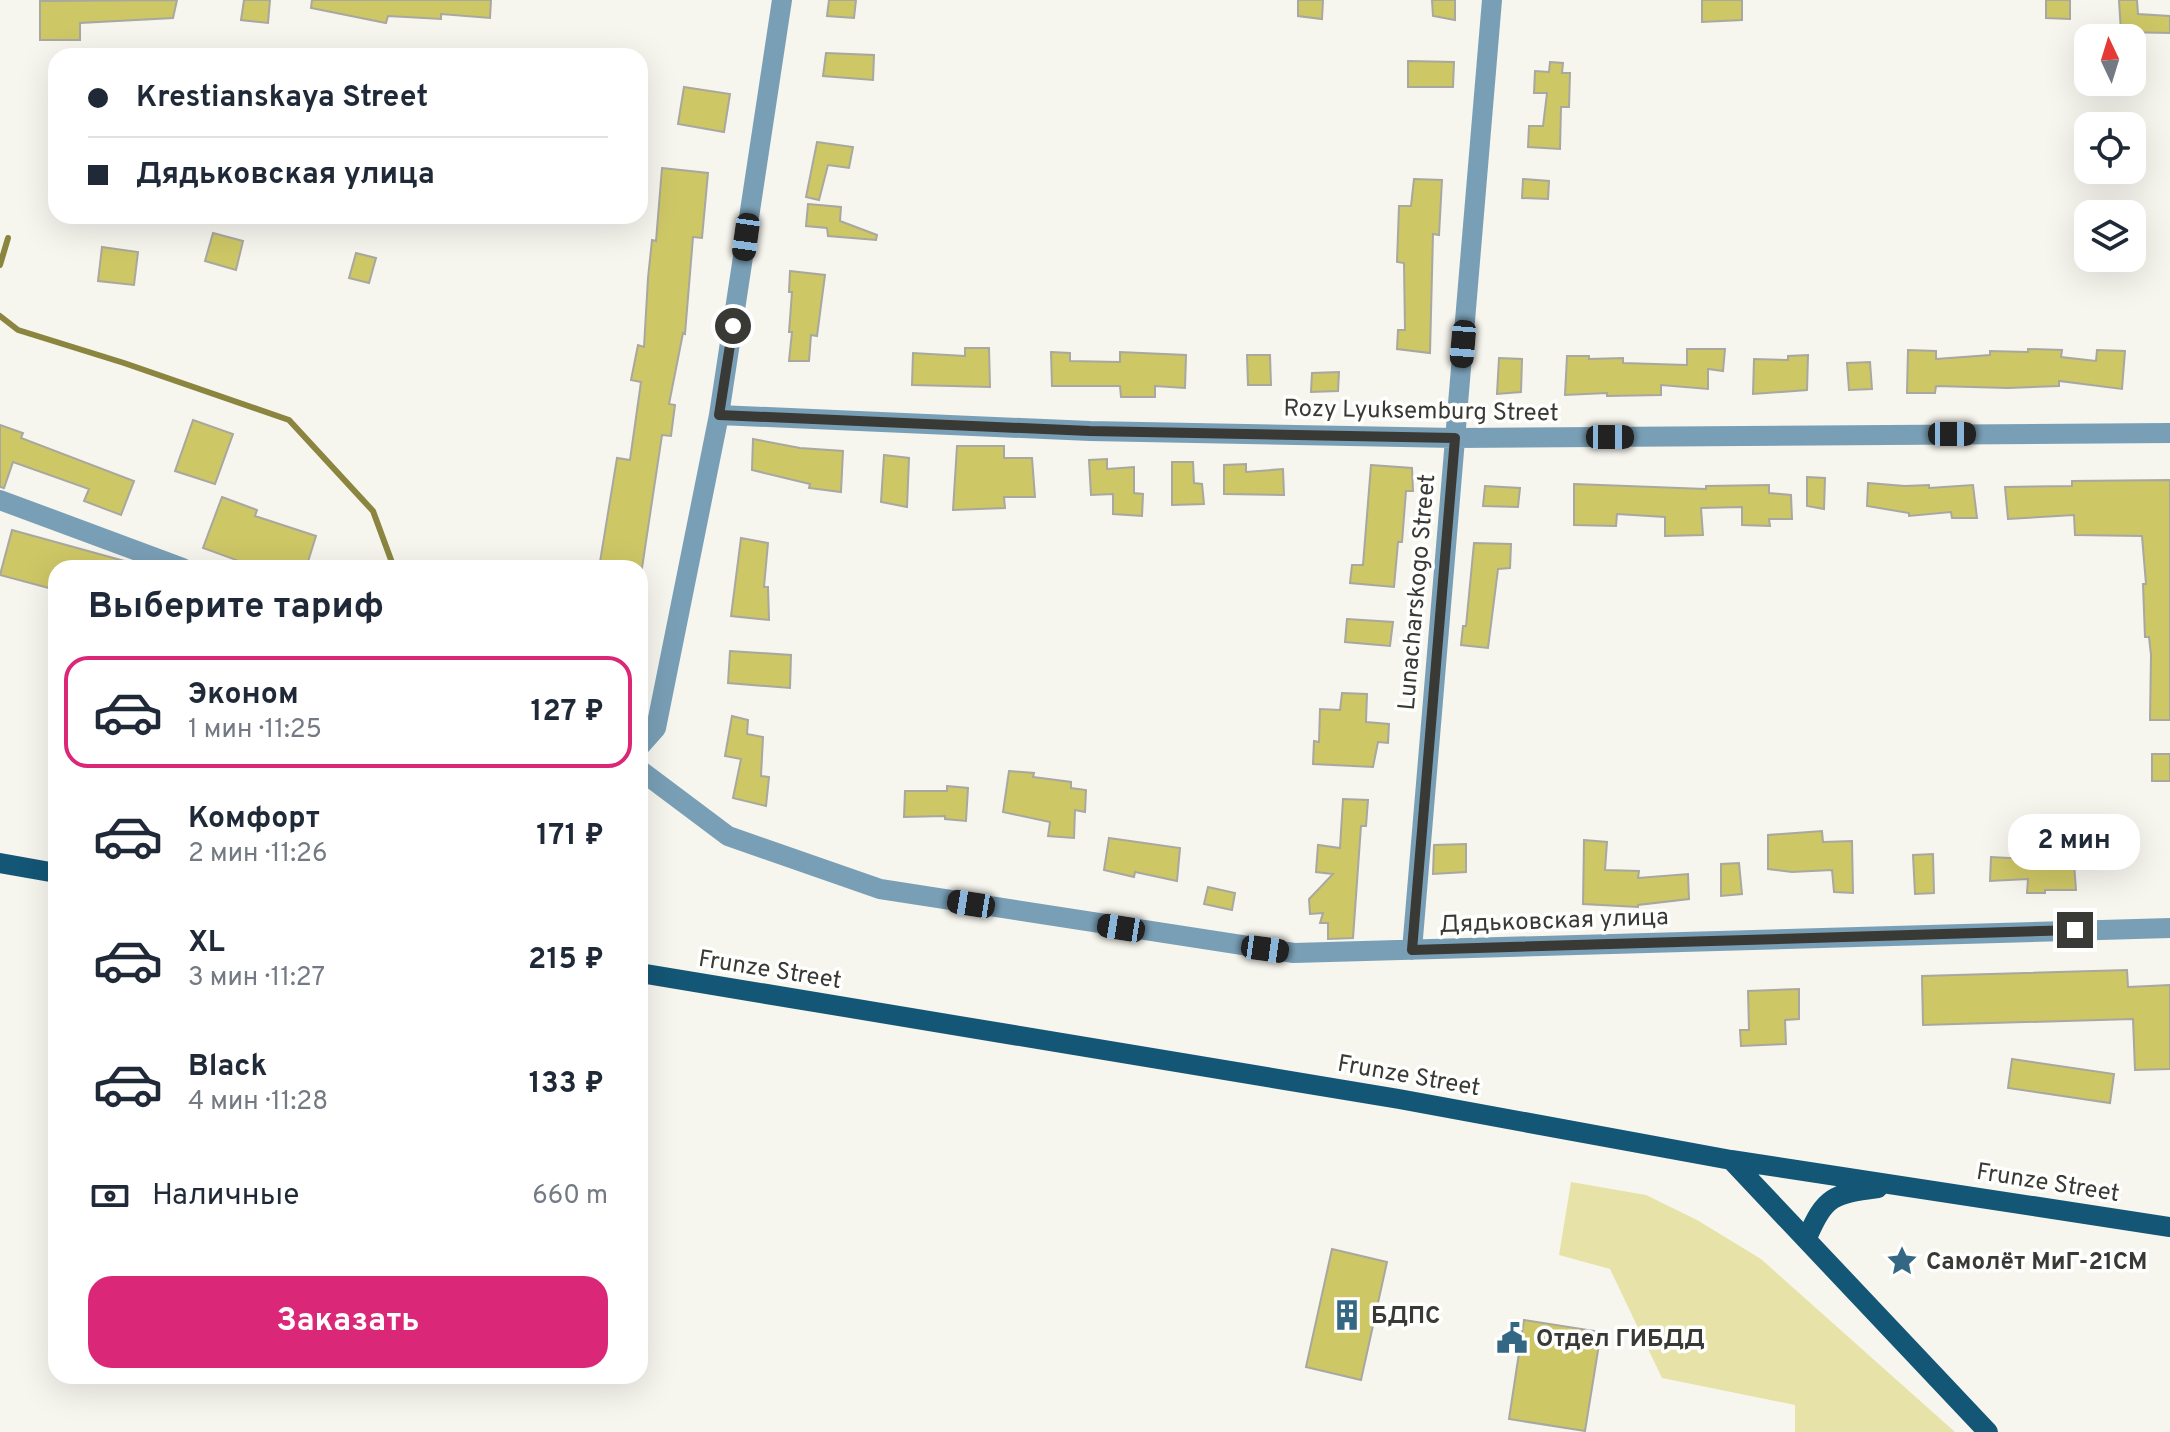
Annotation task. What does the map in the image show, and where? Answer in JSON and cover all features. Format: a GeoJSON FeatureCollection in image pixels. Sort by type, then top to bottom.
{"type":"FeatureCollection","features":[{"type":"Feature","properties":{"kind":"main road"},"geometry":{"type":"LineString","coordinates":[[0,863],[48,872]]}},
{"type":"Feature","properties":{"kind":"main road","name":"Frunze Street"},"geometry":{"type":"LineString","coordinates":[[648,974],[1399,1099],[1731,1160],[2170,1227]]}},
{"type":"Feature","properties":{"kind":"main road"},"geometry":{"type":"LineString","coordinates":[[1731,1160],[1988,1432]]}},
{"type":"Feature","properties":{"kind":"main road"},"geometry":{"type":"LineString","coordinates":[[1807,1238],[1819,1211],[1830,1200],[1853,1191],[1898,1185]]}},
{"type":"Feature","properties":{"kind":"street"},"geometry":{"type":"LineString","coordinates":[[648,737],[656,728],[719,415],[782,0]]}},
{"type":"Feature","properties":{"kind":"street","name":"Lunacharskogo Street"},"geometry":{"type":"LineString","coordinates":[[1412,950],[1492,0]]}},
{"type":"Feature","properties":{"kind":"street","name":"Rozy Lyuksemburg Street"},"geometry":{"type":"LineString","coordinates":[[719,415],[1090,431],[1455,438],[2170,433]]}},
{"type":"Feature","properties":{"kind":"street"},"geometry":{"type":"LineString","coordinates":[[0,500],[161,560]]}},
{"type":"Feature","properties":{"kind":"street","name":"Дядьковская улица"},"geometry":{"type":"LineString","coordinates":[[648,776],[728,836],[880,889],[1294,953],[2170,928]]}},
{"type":"Feature","properties":{"kind":"shaded area"},"geometry":{"type":"Polygon","coordinates":[[[1571,1182],[1646,1195],[1697,1220],[1761,1259],[1955,1432],[1795,1432],[1795,1405],[1662,1378],[1610,1269],[1559,1255],[1571,1182]]]}},
{"type":"Feature","properties":{"kind":"building"},"geometry":{"type":"Polygon","coordinates":[[[177,0],[173,18],[80,23],[80,40],[40,40],[40,1],[177,0]]]}},
{"type":"Feature","properties":{"kind":"building"},"geometry":{"type":"Polygon","coordinates":[[[244,0],[270,0],[268,23],[241,20],[244,0]]]}},
{"type":"Feature","properties":{"kind":"building"},"geometry":{"type":"Polygon","coordinates":[[[312,0],[491,0],[490,18],[441,14],[441,19],[388,16],[386,23],[311,8],[312,0]]]}},
{"type":"Feature","properties":{"kind":"building"},"geometry":{"type":"Polygon","coordinates":[[[829,0],[856,0],[854,18],[827,16],[829,0]]]}},
{"type":"Feature","properties":{"kind":"building"},"geometry":{"type":"Polygon","coordinates":[[[1298,0],[1323,0],[1322,19],[1298,16],[1298,0]]]}},
{"type":"Feature","properties":{"kind":"building"},"geometry":{"type":"Polygon","coordinates":[[[1432,0],[1455,0],[1455,20],[1433,16],[1432,0]]]}},
{"type":"Feature","properties":{"kind":"building"},"geometry":{"type":"Polygon","coordinates":[[[1702,0],[1742,0],[1742,20],[1702,22],[1702,0]]]}},
{"type":"Feature","properties":{"kind":"building"},"geometry":{"type":"Polygon","coordinates":[[[2046,0],[2070,0],[2070,19],[2046,18],[2046,0]]]}},
{"type":"Feature","properties":{"kind":"building"},"geometry":{"type":"Polygon","coordinates":[[[2119,0],[2137,0],[2138,14],[2170,16],[2170,33],[2146,33],[2146,24],[2120,24],[2119,0]]]}},
{"type":"Feature","properties":{"kind":"building"},"geometry":{"type":"Polygon","coordinates":[[[826,53],[874,55],[873,80],[823,76],[826,53]]]}},
{"type":"Feature","properties":{"kind":"building"},"geometry":{"type":"Polygon","coordinates":[[[1408,61],[1454,62],[1453,87],[1408,87],[1408,61]]]}},
{"type":"Feature","properties":{"kind":"building"},"geometry":{"type":"Polygon","coordinates":[[[1550,62],[1563,63],[1562,73],[1570,73],[1569,107],[1561,107],[1560,149],[1528,147],[1529,126],[1543,126],[1547,93],[1534,93],[1535,71],[1549,72],[1550,62]]]}},
{"type":"Feature","properties":{"kind":"building"},"geometry":{"type":"Polygon","coordinates":[[[684,87],[730,94],[724,132],[678,124],[684,87]]]}},
{"type":"Feature","properties":{"kind":"building"},"geometry":{"type":"Polygon","coordinates":[[[817,142],[853,147],[849,168],[828,165],[819,200],[806,197],[817,142]]]}},
{"type":"Feature","properties":{"kind":"building"},"geometry":{"type":"Polygon","coordinates":[[[662,168],[708,173],[702,238],[693,237],[685,334],[669,404],[675,405],[671,436],[662,435],[643,560],[600,560],[617,458],[630,460],[641,382],[631,380],[638,345],[644,347],[652,240],[656,241],[662,168]]]}},
{"type":"Feature","properties":{"kind":"building"},"geometry":{"type":"Polygon","coordinates":[[[1414,179],[1442,180],[1439,235],[1433,234],[1430,353],[1397,349],[1398,330],[1405,330],[1404,263],[1397,262],[1399,206],[1411,206],[1414,179]]]}},
{"type":"Feature","properties":{"kind":"building"},"geometry":{"type":"Polygon","coordinates":[[[1523,179],[1549,181],[1548,199],[1522,198],[1523,179]]]}},
{"type":"Feature","properties":{"kind":"building"},"geometry":{"type":"Polygon","coordinates":[[[808,204],[841,207],[840,221],[877,235],[876,240],[828,236],[827,228],[806,226],[808,204]]]}},
{"type":"Feature","properties":{"kind":"building"},"geometry":{"type":"Polygon","coordinates":[[[213,233],[243,241],[236,270],[205,261],[213,233]]]}},
{"type":"Feature","properties":{"kind":"building"},"geometry":{"type":"Polygon","coordinates":[[[102,247],[138,252],[134,285],[98,281],[102,247]]]}},
{"type":"Feature","properties":{"kind":"building"},"geometry":{"type":"Polygon","coordinates":[[[356,253],[376,258],[369,283],[349,278],[356,253]]]}},
{"type":"Feature","properties":{"kind":"building"},"geometry":{"type":"Polygon","coordinates":[[[790,271],[825,275],[817,336],[811,335],[809,361],[789,361],[792,332],[789,332],[790,271]]]}},
{"type":"Feature","properties":{"kind":"building"},"geometry":{"type":"Polygon","coordinates":[[[965,348],[989,348],[990,387],[912,385],[913,353],[965,356],[965,348]]]}},
{"type":"Feature","properties":{"kind":"building"},"geometry":{"type":"Polygon","coordinates":[[[1687,349],[1725,349],[1723,371],[1708,369],[1708,389],[1661,385],[1661,395],[1565,395],[1567,356],[1623,358],[1623,363],[1687,365],[1687,349]]]}},
{"type":"Feature","properties":{"kind":"building"},"geometry":{"type":"Polygon","coordinates":[[[2028,349],[2062,350],[2061,357],[2096,361],[2097,350],[2125,351],[2122,389],[2059,381],[2059,386],[1936,386],[1935,393],[1907,393],[1908,350],[1936,351],[1936,359],[1990,355],[1990,351],[2028,352],[2028,349]]]}},
{"type":"Feature","properties":{"kind":"building"},"geometry":{"type":"Polygon","coordinates":[[[1051,352],[1070,353],[1070,361],[1120,362],[1120,352],[1186,355],[1185,388],[1155,386],[1155,397],[1121,397],[1120,386],[1052,386],[1051,352]]]}},
{"type":"Feature","properties":{"kind":"building"},"geometry":{"type":"Polygon","coordinates":[[[1247,355],[1270,355],[1271,385],[1248,385],[1247,355]]]}},
{"type":"Feature","properties":{"kind":"building"},"geometry":{"type":"Polygon","coordinates":[[[1808,355],[1807,390],[1753,394],[1754,359],[1788,360],[1788,356],[1808,355]]]}},
{"type":"Feature","properties":{"kind":"building"},"geometry":{"type":"Polygon","coordinates":[[[1499,358],[1522,359],[1521,392],[1497,394],[1499,358]]]}},
{"type":"Feature","properties":{"kind":"building"},"geometry":{"type":"Polygon","coordinates":[[[1870,362],[1872,389],[1849,390],[1847,363],[1870,362]]]}},
{"type":"Feature","properties":{"kind":"building"},"geometry":{"type":"Polygon","coordinates":[[[1339,372],[1338,391],[1311,392],[1312,373],[1339,372]]]}},
{"type":"Feature","properties":{"kind":"building"},"geometry":{"type":"Polygon","coordinates":[[[193,420],[233,434],[215,484],[175,471],[193,420]]]}},
{"type":"Feature","properties":{"kind":"building"},"geometry":{"type":"Polygon","coordinates":[[[0,425],[23,433],[21,438],[134,481],[121,515],[84,501],[89,489],[13,462],[4,488],[0,487],[0,425]]]}},
{"type":"Feature","properties":{"kind":"building"},"geometry":{"type":"Polygon","coordinates":[[[753,439],[800,448],[843,451],[841,492],[809,488],[810,484],[752,470],[753,439]]]}},
{"type":"Feature","properties":{"kind":"building"},"geometry":{"type":"Polygon","coordinates":[[[957,446],[1004,446],[1004,458],[1032,458],[1035,497],[1004,497],[1005,508],[953,510],[957,446]]]}},
{"type":"Feature","properties":{"kind":"building"},"geometry":{"type":"Polygon","coordinates":[[[884,455],[909,458],[907,507],[881,502],[884,455]]]}},
{"type":"Feature","properties":{"kind":"building"},"geometry":{"type":"Polygon","coordinates":[[[1107,459],[1107,469],[1134,467],[1134,493],[1143,494],[1142,516],[1113,514],[1113,494],[1091,495],[1089,460],[1107,459]]]}},
{"type":"Feature","properties":{"kind":"building"},"geometry":{"type":"Polygon","coordinates":[[[1172,462],[1193,462],[1194,483],[1202,484],[1204,504],[1172,505],[1172,462]]]}},
{"type":"Feature","properties":{"kind":"building"},"geometry":{"type":"Polygon","coordinates":[[[1246,464],[1246,472],[1283,469],[1284,495],[1224,494],[1224,465],[1246,464]]]}},
{"type":"Feature","properties":{"kind":"building"},"geometry":{"type":"Polygon","coordinates":[[[1371,465],[1412,468],[1413,491],[1406,491],[1394,587],[1350,583],[1352,565],[1363,565],[1371,465]]]}},
{"type":"Feature","properties":{"kind":"building"},"geometry":{"type":"Polygon","coordinates":[[[1807,477],[1825,478],[1824,509],[1807,506],[1807,477]]]}},
{"type":"Feature","properties":{"kind":"building"},"geometry":{"type":"Polygon","coordinates":[[[2170,480],[2170,720],[2150,720],[2151,655],[2149,637],[2145,637],[2143,584],[2146,584],[2142,536],[2075,535],[2074,515],[2008,519],[2005,487],[2072,486],[2072,481],[2170,480]]]}},
{"type":"Feature","properties":{"kind":"building"},"geometry":{"type":"Polygon","coordinates":[[[1868,483],[1929,485],[1929,488],[1973,485],[1977,518],[1952,518],[1951,512],[1909,516],[1909,513],[1867,506],[1868,483]]]}},
{"type":"Feature","properties":{"kind":"building"},"geometry":{"type":"Polygon","coordinates":[[[1574,484],[1706,489],[1706,486],[1769,485],[1769,493],[1791,495],[1792,519],[1769,519],[1770,526],[1742,525],[1742,507],[1701,508],[1703,535],[1665,536],[1665,517],[1617,514],[1616,526],[1574,525],[1574,484]]]}},
{"type":"Feature","properties":{"kind":"building"},"geometry":{"type":"Polygon","coordinates":[[[1485,486],[1520,488],[1518,507],[1483,506],[1485,486]]]}},
{"type":"Feature","properties":{"kind":"building"},"geometry":{"type":"Polygon","coordinates":[[[222,497],[257,510],[255,516],[316,536],[308,560],[236,560],[203,548],[222,497]]]}},
{"type":"Feature","properties":{"kind":"building"},"geometry":{"type":"Polygon","coordinates":[[[12,530],[121,560],[48,560],[48,588],[0,575],[12,530]]]}},
{"type":"Feature","properties":{"kind":"building"},"geometry":{"type":"Polygon","coordinates":[[[741,538],[768,543],[764,587],[768,587],[769,620],[731,616],[741,538]]]}},
{"type":"Feature","properties":{"kind":"building"},"geometry":{"type":"Polygon","coordinates":[[[1474,543],[1511,544],[1510,568],[1498,569],[1488,648],[1461,645],[1463,626],[1466,626],[1474,543]]]}},
{"type":"Feature","properties":{"kind":"building"},"geometry":{"type":"Polygon","coordinates":[[[1347,619],[1393,622],[1390,646],[1345,642],[1347,619]]]}},
{"type":"Feature","properties":{"kind":"building"},"geometry":{"type":"Polygon","coordinates":[[[730,651],[791,655],[790,688],[728,683],[730,651]]]}},
{"type":"Feature","properties":{"kind":"building"},"geometry":{"type":"Polygon","coordinates":[[[1342,693],[1367,694],[1366,722],[1389,724],[1388,743],[1378,742],[1373,767],[1313,764],[1314,741],[1319,742],[1320,709],[1340,710],[1342,693]]]}},
{"type":"Feature","properties":{"kind":"building"},"geometry":{"type":"Polygon","coordinates":[[[732,716],[748,720],[747,734],[763,737],[761,776],[769,777],[766,806],[733,798],[741,759],[725,756],[732,716]]]}},
{"type":"Feature","properties":{"kind":"building"},"geometry":{"type":"Polygon","coordinates":[[[2152,754],[2170,754],[2170,781],[2152,781],[2152,754]]]}},
{"type":"Feature","properties":{"kind":"building"},"geometry":{"type":"Polygon","coordinates":[[[1009,771],[1071,782],[1071,788],[1086,790],[1085,812],[1075,810],[1074,838],[1048,836],[1050,822],[1003,812],[1009,771]]]}},
{"type":"Feature","properties":{"kind":"building"},"geometry":{"type":"Polygon","coordinates":[[[947,786],[968,788],[966,821],[945,819],[945,816],[904,817],[905,791],[947,791],[947,786]]]}},
{"type":"Feature","properties":{"kind":"building"},"geometry":{"type":"Polygon","coordinates":[[[1343,799],[1368,800],[1366,826],[1361,826],[1353,938],[1328,939],[1328,923],[1320,923],[1323,913],[1310,914],[1309,899],[1333,874],[1316,872],[1318,845],[1340,848],[1343,799]]]}},
{"type":"Feature","properties":{"kind":"building"},"geometry":{"type":"Polygon","coordinates":[[[1822,831],[1823,842],[1852,841],[1853,893],[1834,892],[1832,870],[1792,872],[1768,869],[1768,835],[1822,831]]]}},
{"type":"Feature","properties":{"kind":"building"},"geometry":{"type":"Polygon","coordinates":[[[1109,838],[1180,848],[1177,881],[1135,872],[1134,877],[1104,870],[1109,838]]]}},
{"type":"Feature","properties":{"kind":"building"},"geometry":{"type":"Polygon","coordinates":[[[1584,840],[1607,842],[1605,870],[1639,871],[1638,878],[1688,874],[1689,899],[1638,907],[1583,904],[1584,840]]]}},
{"type":"Feature","properties":{"kind":"building"},"geometry":{"type":"Polygon","coordinates":[[[1466,844],[1466,872],[1433,874],[1434,845],[1466,844]]]}},
{"type":"Feature","properties":{"kind":"building"},"geometry":{"type":"Polygon","coordinates":[[[2028,847],[2073,850],[2076,890],[2027,893],[2028,879],[1990,881],[1991,857],[2029,859],[2028,847]]]}},
{"type":"Feature","properties":{"kind":"building"},"geometry":{"type":"Polygon","coordinates":[[[1933,854],[1934,893],[1915,894],[1913,855],[1933,854]]]}},
{"type":"Feature","properties":{"kind":"building"},"geometry":{"type":"Polygon","coordinates":[[[1739,863],[1742,894],[1721,896],[1721,864],[1739,863]]]}},
{"type":"Feature","properties":{"kind":"building"},"geometry":{"type":"Polygon","coordinates":[[[1208,887],[1235,893],[1232,910],[1204,904],[1208,887]]]}},
{"type":"Feature","properties":{"kind":"building"},"geometry":{"type":"Polygon","coordinates":[[[2127,970],[2128,987],[2170,985],[2170,1069],[2135,1070],[2133,1019],[1923,1025],[1922,976],[2127,970]]]}},
{"type":"Feature","properties":{"kind":"building"},"geometry":{"type":"Polygon","coordinates":[[[1799,989],[1799,1019],[1785,1020],[1786,1044],[1741,1046],[1740,1030],[1749,1030],[1748,991],[1799,989]]]}},
{"type":"Feature","properties":{"kind":"building"},"geometry":{"type":"Polygon","coordinates":[[[2012,1059],[2114,1074],[2110,1103],[2008,1088],[2012,1059]]]}},
{"type":"Feature","properties":{"kind":"building","name":"БДПС"},"geometry":{"type":"Polygon","coordinates":[[[1332,1249],[1387,1262],[1361,1380],[1306,1367],[1332,1249]]]}},
{"type":"Feature","properties":{"kind":"building"},"geometry":{"type":"Polygon","coordinates":[[[1524,1320],[1601,1332],[1585,1431],[1509,1419],[1524,1320]]]}},
{"type":"Feature","properties":{"kind":"waterway"},"geometry":{"type":"LineString","coordinates":[[0,265],[8,238]]}},
{"type":"Feature","properties":{"kind":"waterway"},"geometry":{"type":"LineString","coordinates":[[0,316],[18,330],[289,420],[373,511],[391,560]]}},
{"type":"Feature","properties":{"kind":"place","name":"Самолёт МиГ-21СМ"},"geometry":{"type":"Point","coordinates":[1902,1261]}},
{"type":"Feature","properties":{"kind":"place","name":"БДПС"},"geometry":{"type":"Point","coordinates":[1347,1315]}},
{"type":"Feature","properties":{"kind":"place","name":"Отдел ГИБДД"},"geometry":{"type":"Point","coordinates":[1512,1338]}},
{"type":"Feature","properties":{"kind":"route"},"geometry":{"type":"LineString","coordinates":[[733,326],[719,415],[1090,431],[1455,438],[1412,950],[2075,930]]}}]}
